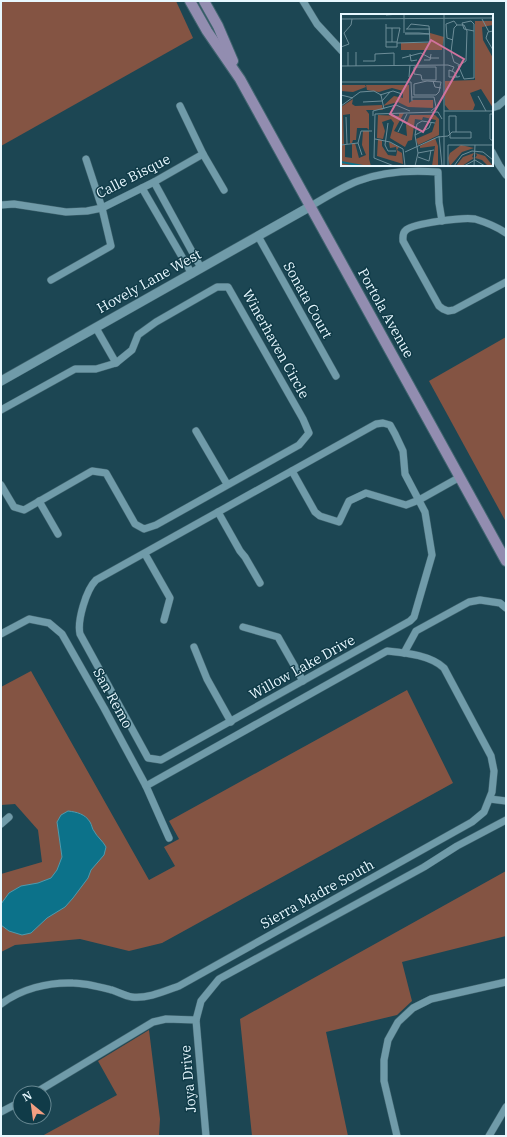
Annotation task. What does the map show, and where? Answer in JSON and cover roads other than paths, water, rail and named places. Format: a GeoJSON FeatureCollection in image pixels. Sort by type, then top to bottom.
{"type":"FeatureCollection","features":[{"type":"Feature","properties":{"kind":"main road","name":"Portola Avenue"},"geometry":{"type":"LineString","coordinates":[[190,1],[207,31],[240,79],[506,561]]}},
{"type":"Feature","properties":{"kind":"main road","name":"Portola Avenue"},"geometry":{"type":"LineString","coordinates":[[204,1],[218,26],[240,79]]}},
{"type":"Feature","properties":{"kind":"street"},"geometry":{"type":"LineString","coordinates":[[303,1],[317,24],[341,50]]}},
{"type":"Feature","properties":{"kind":"street"},"geometry":{"type":"LineString","coordinates":[[493,108],[498,106],[506,99]]}},
{"type":"Feature","properties":{"kind":"street"},"geometry":{"type":"LineString","coordinates":[[180,106],[203,154],[224,190]]}},
{"type":"Feature","properties":{"kind":"street","name":"Calle Bisque"},"geometry":{"type":"LineString","coordinates":[[1,205],[14,204],[44,210],[66,212],[87,211],[102,208],[154,182],[203,154]]}},
{"type":"Feature","properties":{"kind":"street"},"geometry":{"type":"LineString","coordinates":[[493,154],[506,175]]}},
{"type":"Feature","properties":{"kind":"street"},"geometry":{"type":"LineString","coordinates":[[51,280],[111,246],[102,208],[86,159]]}},
{"type":"Feature","properties":{"kind":"street"},"geometry":{"type":"LineString","coordinates":[[311,206],[358,181],[385,173],[415,170],[438,172],[439,203],[442,221]]}},
{"type":"Feature","properties":{"kind":"street"},"geometry":{"type":"LineString","coordinates":[[154,182],[202,268]]}},
{"type":"Feature","properties":{"kind":"street"},"geometry":{"type":"LineString","coordinates":[[142,188],[192,274]]}},
{"type":"Feature","properties":{"kind":"street","name":"Hovely Lane West"},"geometry":{"type":"LineString","coordinates":[[1,381],[311,206]]}},
{"type":"Feature","properties":{"kind":"street"},"geometry":{"type":"LineString","coordinates":[[159,217],[170,211]]}},
{"type":"Feature","properties":{"kind":"street"},"geometry":{"type":"LineString","coordinates":[[506,233],[474,219],[462,218],[412,226],[404,232],[402,236],[403,241],[443,309],[448,311],[460,308],[506,282]]}},
{"type":"Feature","properties":{"kind":"street","name":"Sonata Court"},"geometry":{"type":"LineString","coordinates":[[258,236],[336,376]]}},
{"type":"Feature","properties":{"kind":"street","name":"Winerhaven Circle"},"geometry":{"type":"LineString","coordinates":[[116,363],[132,350],[138,335],[156,322],[217,287],[228,287],[237,300],[303,418],[309,433],[299,445],[227,484]]}},
{"type":"Feature","properties":{"kind":"street"},"geometry":{"type":"LineString","coordinates":[[1,410],[75,369],[96,369],[116,363],[96,328]]}},
{"type":"Feature","properties":{"kind":"street","name":"Willow Lake Drive"},"geometry":{"type":"LineString","coordinates":[[383,423],[390,425],[403,452],[405,474],[419,500],[425,512],[432,555],[414,617],[410,621],[161,760],[148,758],[80,634],[78,627],[88,590],[96,580],[376,424],[383,423]]}},
{"type":"Feature","properties":{"kind":"street"},"geometry":{"type":"LineString","coordinates":[[1,485],[14,506],[24,510],[92,471],[106,473],[134,524],[144,529],[156,525],[227,484],[196,431]]}},
{"type":"Feature","properties":{"kind":"street"},"geometry":{"type":"LineString","coordinates":[[292,471],[315,512],[320,516],[339,522],[349,501],[366,493],[406,505],[419,500],[460,477]]}},
{"type":"Feature","properties":{"kind":"street"},"geometry":{"type":"LineString","coordinates":[[39,501],[58,534]]}},
{"type":"Feature","properties":{"kind":"street"},"geometry":{"type":"LineString","coordinates":[[218,512],[260,584]]}},
{"type":"Feature","properties":{"kind":"street"},"geometry":{"type":"LineString","coordinates":[[145,554],[170,598],[164,620]]}},
{"type":"Feature","properties":{"kind":"street"},"geometry":{"type":"LineString","coordinates":[[146,786],[387,650],[404,653],[416,631],[469,602],[480,600],[500,603],[506,608]]}},
{"type":"Feature","properties":{"kind":"street","name":"San Remo"},"geometry":{"type":"LineString","coordinates":[[1,634],[29,618],[49,623],[62,634],[146,786],[169,838]]}},
{"type":"Feature","properties":{"kind":"street"},"geometry":{"type":"LineString","coordinates":[[243,627],[278,637],[303,681]]}},
{"type":"Feature","properties":{"kind":"street"},"geometry":{"type":"LineString","coordinates":[[194,647],[207,679],[231,722]]}},
{"type":"Feature","properties":{"kind":"street","name":"Sierra Madre South"},"geometry":{"type":"LineString","coordinates":[[1,1004],[9,997],[26,990],[51,984],[74,983],[112,990],[132,997],[154,994],[179,986],[472,822],[484,812],[492,792],[494,771],[491,756],[446,673],[438,663],[429,659],[404,653]]}},
{"type":"Feature","properties":{"kind":"street"},"geometry":{"type":"LineString","coordinates":[[490,799],[506,801]]}},
{"type":"Feature","properties":{"kind":"street"},"geometry":{"type":"LineString","coordinates":[[1,824],[9,817]]}},
{"type":"Feature","properties":{"kind":"street","name":"Joya Drive"},"geometry":{"type":"LineString","coordinates":[[206,1136],[196,1020],[200,1001],[219,979],[424,867],[457,846],[506,820]]}},
{"type":"Feature","properties":{"kind":"street"},"geometry":{"type":"LineString","coordinates":[[397,1136],[384,1080],[384,1060],[388,1040],[398,1022],[413,1008],[431,999],[506,982]]}},
{"type":"Feature","properties":{"kind":"street"},"geometry":{"type":"LineString","coordinates":[[48,1085],[153,1022],[166,1019],[196,1020]]}},
{"type":"Feature","properties":{"kind":"street"},"geometry":{"type":"LineString","coordinates":[[1,1112],[12,1106]]}},
{"type":"Feature","properties":{"kind":"street"},"geometry":{"type":"LineString","coordinates":[[489,1136],[506,1107]]}},
{"type":"Feature","properties":{"kind":"water"},"geometry":{"type":"Polygon","coordinates":[[[68,811],[80,814],[88,819],[95,833],[106,847],[104,855],[91,870],[88,878],[65,907],[47,918],[31,933],[22,935],[9,931],[1,925],[1,904],[9,893],[21,886],[38,883],[51,878],[57,870],[62,857],[57,822],[61,815],[68,811]]]}}]}
